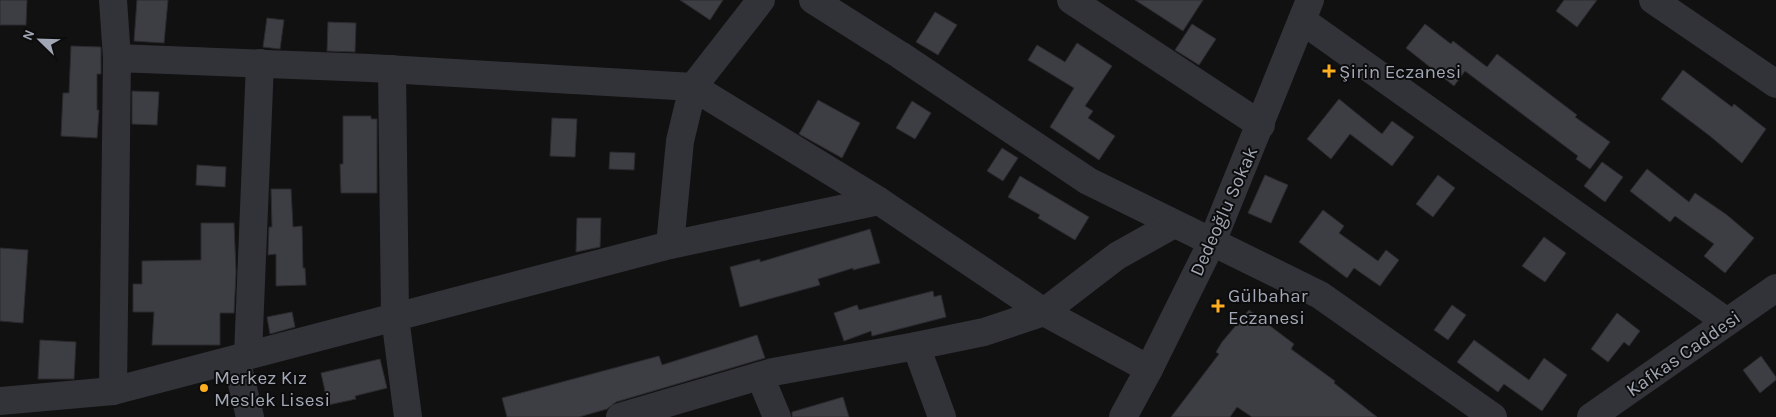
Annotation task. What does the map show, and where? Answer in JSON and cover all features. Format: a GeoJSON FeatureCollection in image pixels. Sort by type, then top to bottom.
{"type":"FeatureCollection","features":[{"type":"Feature","properties":{"kind":"street"},"geometry":{"type":"LineString","coordinates":[[113,0],[117,58],[113,391]]}},
{"type":"Feature","properties":{"kind":"street"},"geometry":{"type":"LineString","coordinates":[[670,245],[680,141],[693,87],[761,0]]}},
{"type":"Feature","properties":{"kind":"street"},"geometry":{"type":"LineString","coordinates":[[813,0],[900,55],[1088,181],[1320,295],[1493,417]]}},
{"type":"Feature","properties":{"kind":"street"},"geometry":{"type":"LineString","coordinates":[[1071,0],[1261,125]]}},
{"type":"Feature","properties":{"kind":"street"},"geometry":{"type":"LineString","coordinates":[[1653,0],[1776,84]]}},
{"type":"Feature","properties":{"kind":"street"},"geometry":{"type":"LineString","coordinates":[[1306,10],[1727,322]]}},
{"type":"Feature","properties":{"kind":"street","name":"Dedeoğlu Sokak"},"geometry":{"type":"LineString","coordinates":[[1123,417],[1212,242],[1306,10]]}},
{"type":"Feature","properties":{"kind":"street"},"geometry":{"type":"LineString","coordinates":[[117,58],[392,69],[693,87],[879,201],[1044,312],[1149,369]]}},
{"type":"Feature","properties":{"kind":"street"},"geometry":{"type":"LineString","coordinates":[[250,417],[242,357],[260,64]]}},
{"type":"Feature","properties":{"kind":"street"},"geometry":{"type":"LineString","coordinates":[[392,69],[395,317],[408,417]]}},
{"type":"Feature","properties":{"kind":"street"},"geometry":{"type":"LineString","coordinates":[[0,401],[113,391],[670,245],[879,201]]}},
{"type":"Feature","properties":{"kind":"street"},"geometry":{"type":"LineString","coordinates":[[620,417],[773,372],[984,332],[1044,312],[1118,256],[1174,224]]}},
{"type":"Feature","properties":{"kind":"street","name":"Kafkas Caddesi"},"geometry":{"type":"LineString","coordinates":[[1591,417],[1776,288]]}},
{"type":"Feature","properties":{"kind":"street"},"geometry":{"type":"LineString","coordinates":[[916,346],[942,417]]}},
{"type":"Feature","properties":{"kind":"street"},"geometry":{"type":"LineString","coordinates":[[760,376],[777,417]]}},
{"type":"Feature","properties":{"kind":"building"},"geometry":{"type":"Polygon","coordinates":[[[0,0],[27,0],[26,25],[0,25],[0,0]]]}},
{"type":"Feature","properties":{"kind":"building"},"geometry":{"type":"Polygon","coordinates":[[[137,0],[168,0],[164,43],[134,41],[137,0]]]}},
{"type":"Feature","properties":{"kind":"building"},"geometry":{"type":"Polygon","coordinates":[[[680,0],[723,0],[710,20],[680,0]]]}},
{"type":"Feature","properties":{"kind":"building"},"geometry":{"type":"Polygon","coordinates":[[[1135,0],[1203,0],[1183,31],[1135,0]]]}},
{"type":"Feature","properties":{"kind":"building"},"geometry":{"type":"Polygon","coordinates":[[[1564,0],[1597,0],[1577,27],[1556,11],[1564,0]]]}},
{"type":"Feature","properties":{"kind":"building"},"geometry":{"type":"Polygon","coordinates":[[[935,12],[957,25],[938,55],[916,42],[935,12]]]}},
{"type":"Feature","properties":{"kind":"building"},"geometry":{"type":"Polygon","coordinates":[[[267,18],[284,20],[280,49],[263,47],[267,18]]]}},
{"type":"Feature","properties":{"kind":"building"},"geometry":{"type":"Polygon","coordinates":[[[328,22],[356,23],[355,52],[327,51],[328,22]]]}},
{"type":"Feature","properties":{"kind":"building"},"geometry":{"type":"Polygon","coordinates":[[[1192,24],[1216,39],[1199,65],[1175,50],[1192,24]]]}},
{"type":"Feature","properties":{"kind":"building"},"geometry":{"type":"Polygon","coordinates":[[[1425,24],[1451,44],[1453,41],[1487,67],[1497,54],[1577,115],[1575,117],[1610,142],[1590,169],[1576,159],[1578,156],[1465,71],[1454,86],[1406,48],[1425,24]]]}},
{"type":"Feature","properties":{"kind":"building"},"geometry":{"type":"Polygon","coordinates":[[[1077,43],[1112,66],[1085,106],[1093,111],[1088,118],[1115,136],[1099,160],[1050,127],[1074,88],[1028,60],[1037,45],[1065,62],[1077,43]]]}},
{"type":"Feature","properties":{"kind":"building"},"geometry":{"type":"Polygon","coordinates":[[[71,46],[101,47],[101,74],[97,74],[97,110],[99,110],[97,138],[61,136],[63,93],[69,93],[71,46]]]}},
{"type":"Feature","properties":{"kind":"building"},"geometry":{"type":"Polygon","coordinates":[[[1683,70],[1732,107],[1734,104],[1766,129],[1742,163],[1661,99],[1683,70]]]}},
{"type":"Feature","properties":{"kind":"building"},"geometry":{"type":"Polygon","coordinates":[[[132,91],[159,92],[157,125],[132,124],[132,91]]]}},
{"type":"Feature","properties":{"kind":"building"},"geometry":{"type":"Polygon","coordinates":[[[1339,99],[1382,134],[1392,121],[1414,137],[1392,166],[1350,134],[1331,159],[1307,139],[1339,99]]]}},
{"type":"Feature","properties":{"kind":"building"},"geometry":{"type":"Polygon","coordinates":[[[818,100],[860,123],[842,158],[799,134],[818,100]]]}},
{"type":"Feature","properties":{"kind":"building"},"geometry":{"type":"Polygon","coordinates":[[[912,101],[931,113],[915,139],[896,128],[912,101]]]}},
{"type":"Feature","properties":{"kind":"building"},"geometry":{"type":"Polygon","coordinates":[[[343,116],[371,116],[371,119],[377,119],[377,193],[341,193],[340,164],[343,164],[343,116]]]}},
{"type":"Feature","properties":{"kind":"building"},"geometry":{"type":"Polygon","coordinates":[[[552,118],[577,119],[575,157],[550,156],[552,118]]]}},
{"type":"Feature","properties":{"kind":"building"},"geometry":{"type":"Polygon","coordinates":[[[1002,148],[1018,158],[1003,181],[987,171],[1002,148]]]}},
{"type":"Feature","properties":{"kind":"building"},"geometry":{"type":"Polygon","coordinates":[[[610,152],[635,153],[634,170],[609,169],[610,152]]]}},
{"type":"Feature","properties":{"kind":"building"},"geometry":{"type":"Polygon","coordinates":[[[1602,162],[1623,177],[1605,202],[1584,186],[1602,162]]]}},
{"type":"Feature","properties":{"kind":"building"},"geometry":{"type":"Polygon","coordinates":[[[197,165],[226,167],[225,187],[196,185],[197,165]]]}},
{"type":"Feature","properties":{"kind":"building"},"geometry":{"type":"Polygon","coordinates":[[[1647,169],[1689,202],[1695,193],[1727,215],[1754,238],[1725,273],[1704,256],[1714,244],[1675,216],[1670,222],[1630,191],[1647,169]]]}},
{"type":"Feature","properties":{"kind":"building"},"geometry":{"type":"Polygon","coordinates":[[[1265,175],[1288,185],[1271,223],[1248,213],[1265,175]]]}},
{"type":"Feature","properties":{"kind":"building"},"geometry":{"type":"Polygon","coordinates":[[[1438,175],[1455,188],[1433,217],[1416,204],[1438,175]]]}},
{"type":"Feature","properties":{"kind":"building"},"geometry":{"type":"Polygon","coordinates":[[[1020,176],[1089,217],[1075,240],[1038,218],[1040,215],[1008,197],[1020,176]]]}},
{"type":"Feature","properties":{"kind":"building"},"geometry":{"type":"Polygon","coordinates":[[[271,189],[291,189],[293,227],[302,226],[303,268],[305,268],[306,285],[276,286],[276,254],[268,255],[269,227],[272,227],[271,189]]]}},
{"type":"Feature","properties":{"kind":"building"},"geometry":{"type":"Polygon","coordinates":[[[1323,210],[1344,226],[1339,233],[1378,261],[1386,250],[1399,260],[1380,286],[1354,268],[1347,278],[1299,242],[1323,210]]]}},
{"type":"Feature","properties":{"kind":"building"},"geometry":{"type":"Polygon","coordinates":[[[577,218],[601,218],[600,247],[576,252],[577,218]]]}},
{"type":"Feature","properties":{"kind":"building"},"geometry":{"type":"Polygon","coordinates":[[[201,223],[234,223],[236,272],[234,313],[220,313],[220,345],[152,345],[154,312],[133,312],[133,284],[142,284],[142,261],[201,260],[201,223]]]}},
{"type":"Feature","properties":{"kind":"building"},"geometry":{"type":"Polygon","coordinates":[[[870,229],[880,263],[853,270],[853,268],[818,279],[820,285],[740,307],[730,267],[760,259],[760,262],[870,229]]]}},
{"type":"Feature","properties":{"kind":"building"},"geometry":{"type":"Polygon","coordinates":[[[1544,237],[1566,253],[1545,282],[1522,266],[1544,237]]]}},
{"type":"Feature","properties":{"kind":"building"},"geometry":{"type":"Polygon","coordinates":[[[0,248],[28,250],[23,323],[0,321],[0,248]]]}},
{"type":"Feature","properties":{"kind":"building"},"geometry":{"type":"Polygon","coordinates":[[[933,291],[934,297],[941,295],[946,317],[872,336],[871,331],[844,341],[834,313],[857,305],[859,310],[933,291]]]}},
{"type":"Feature","properties":{"kind":"building"},"geometry":{"type":"Polygon","coordinates":[[[1452,305],[1466,315],[1448,340],[1434,330],[1452,305]]]}},
{"type":"Feature","properties":{"kind":"building"},"geometry":{"type":"Polygon","coordinates":[[[1249,310],[1294,344],[1291,349],[1335,381],[1334,383],[1377,417],[1252,417],[1237,407],[1230,417],[1171,417],[1219,354],[1216,352],[1222,342],[1249,310]]]}},
{"type":"Feature","properties":{"kind":"building"},"geometry":{"type":"Polygon","coordinates":[[[292,312],[295,327],[270,334],[267,317],[292,312]]]}},
{"type":"Feature","properties":{"kind":"building"},"geometry":{"type":"Polygon","coordinates":[[[1617,313],[1640,331],[1629,346],[1624,342],[1608,362],[1591,349],[1617,313]]]}},
{"type":"Feature","properties":{"kind":"building"},"geometry":{"type":"Polygon","coordinates":[[[757,335],[765,358],[616,402],[607,409],[579,417],[507,417],[502,398],[659,356],[662,365],[757,335]]]}},
{"type":"Feature","properties":{"kind":"building"},"geometry":{"type":"Polygon","coordinates":[[[40,340],[76,342],[74,379],[38,379],[40,340]]]}},
{"type":"Feature","properties":{"kind":"building"},"geometry":{"type":"Polygon","coordinates":[[[1474,340],[1529,380],[1544,358],[1567,375],[1542,411],[1504,384],[1498,392],[1457,362],[1474,340]]]}},
{"type":"Feature","properties":{"kind":"building"},"geometry":{"type":"Polygon","coordinates":[[[1761,356],[1776,377],[1776,380],[1760,393],[1743,370],[1761,356]]]}},
{"type":"Feature","properties":{"kind":"building"},"geometry":{"type":"Polygon","coordinates":[[[380,359],[387,388],[355,396],[356,399],[328,405],[321,373],[380,359]]]}},
{"type":"Feature","properties":{"kind":"building"},"geometry":{"type":"Polygon","coordinates":[[[843,397],[849,417],[792,417],[792,412],[843,397]]]}},
{"type":"Feature","properties":{"kind":"place","name":"Şirin Eczanesi"},"geometry":{"type":"Point","coordinates":[1329,71]}},
{"type":"Feature","properties":{"kind":"place","name":"Gülbahar Eczanesi"},"geometry":{"type":"Point","coordinates":[1218,306]}},
{"type":"Feature","properties":{"kind":"place","name":"Merkez Kız Meslek Lisesi"},"geometry":{"type":"Point","coordinates":[204,388]}}]}
